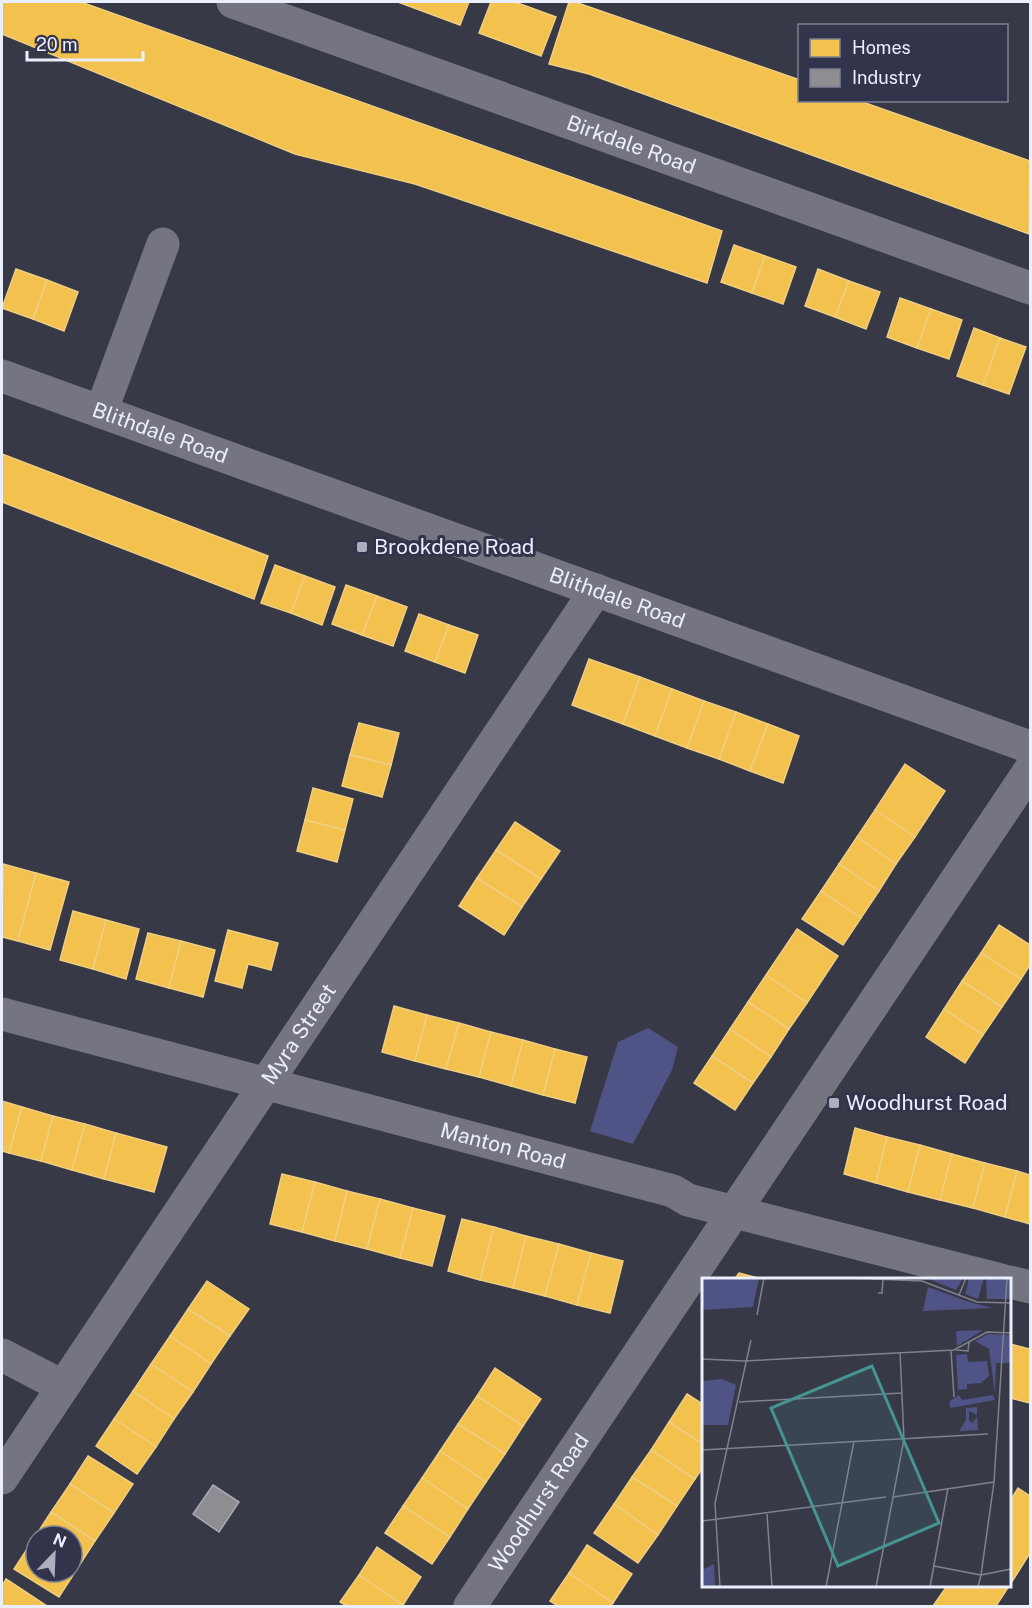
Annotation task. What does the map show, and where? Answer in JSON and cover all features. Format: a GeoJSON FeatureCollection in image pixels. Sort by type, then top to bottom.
{"type":"FeatureCollection","features":[{"type":"Feature","properties":{"kind":"street","name":"Birkdale Road"},"geometry":{"type":"LineString","coordinates":[[233,2],[1030,288]]}},
{"type":"Feature","properties":{"kind":"street"},"geometry":{"type":"LineString","coordinates":[[101,412],[164,244]]}},
{"type":"Feature","properties":{"kind":"street","name":"Blithdale Road"},"geometry":{"type":"LineString","coordinates":[[2,376],[1030,747]]}},
{"type":"Feature","properties":{"kind":"street","name":"Myra Street"},"geometry":{"type":"LineString","coordinates":[[2,1478],[596,590]]}},
{"type":"Feature","properties":{"kind":"street","name":"Woodhurst Road"},"geometry":{"type":"LineString","coordinates":[[470,1606],[1030,770]]}},
{"type":"Feature","properties":{"kind":"street","name":"Manton Road"},"geometry":{"type":"LineString","coordinates":[[2,1014],[993,1278]]}},
{"type":"Feature","properties":{"kind":"street"},"geometry":{"type":"LineString","coordinates":[[1011,1282],[1030,1287]]}},
{"type":"Feature","properties":{"kind":"street"},"geometry":{"type":"LineString","coordinates":[[2,1355],[62,1386]]}},
{"type":"Feature","properties":{"kind":"shaded area"},"geometry":{"type":"Polygon","coordinates":[[[648,1028],[678,1047],[672,1070],[633,1144],[590,1131],[618,1042],[648,1028]]]}},
{"type":"Feature","properties":{"kind":"building: Homes"},"geometry":{"type":"Polygon","coordinates":[[[2,2],[81,2],[722,231],[707,283],[415,184],[295,154],[2,34],[2,2]]]}},
{"type":"Feature","properties":{"kind":"building: Homes"},"geometry":{"type":"Polygon","coordinates":[[[398,2],[469,2],[460,25],[398,2]]]}},
{"type":"Feature","properties":{"kind":"building: Homes"},"geometry":{"type":"Polygon","coordinates":[[[491,2],[515,2],[556,17],[541,56],[479,33],[491,2]]]}},
{"type":"Feature","properties":{"kind":"building: Homes"},"geometry":{"type":"Polygon","coordinates":[[[569,2],[575,2],[798,79],[798,102],[863,102],[1030,161],[1029,234],[589,74],[549,64],[569,2]]]}},
{"type":"Feature","properties":{"kind":"building: Homes"},"geometry":{"type":"Polygon","coordinates":[[[734,245],[765,256],[752,293],[721,282],[734,245]]]}},
{"type":"Feature","properties":{"kind":"building: Homes"},"geometry":{"type":"Polygon","coordinates":[[[765,256],[796,267],[783,304],[752,293],[765,256]]]}},
{"type":"Feature","properties":{"kind":"building: Homes"},"geometry":{"type":"Polygon","coordinates":[[[16,269],[47,280],[33,319],[2,308],[16,269]]]}},
{"type":"Feature","properties":{"kind":"building: Homes"},"geometry":{"type":"Polygon","coordinates":[[[818,269],[849,281],[835,317],[805,306],[818,269]]]}},
{"type":"Feature","properties":{"kind":"building: Homes"},"geometry":{"type":"Polygon","coordinates":[[[47,280],[78,292],[64,331],[33,319],[47,280]]]}},
{"type":"Feature","properties":{"kind":"building: Homes"},"geometry":{"type":"Polygon","coordinates":[[[849,281],[880,292],[866,329],[835,317],[849,281]]]}},
{"type":"Feature","properties":{"kind":"building: Homes"},"geometry":{"type":"Polygon","coordinates":[[[900,298],[931,309],[917,348],[887,337],[900,298]]]}},
{"type":"Feature","properties":{"kind":"building: Homes"},"geometry":{"type":"Polygon","coordinates":[[[931,309],[962,320],[949,359],[917,348],[931,309]]]}},
{"type":"Feature","properties":{"kind":"building: Homes"},"geometry":{"type":"Polygon","coordinates":[[[974,328],[1000,338],[983,385],[957,376],[974,328]]]}},
{"type":"Feature","properties":{"kind":"building: Homes"},"geometry":{"type":"Polygon","coordinates":[[[1000,338],[1026,347],[1009,394],[983,385],[1000,338]]]}},
{"type":"Feature","properties":{"kind":"building: Homes"},"geometry":{"type":"Polygon","coordinates":[[[2,454],[268,556],[254,599],[2,502],[2,454]]]}},
{"type":"Feature","properties":{"kind":"building: Homes"},"geometry":{"type":"Polygon","coordinates":[[[275,565],[305,576],[291,613],[261,603],[275,565]]]}},
{"type":"Feature","properties":{"kind":"building: Homes"},"geometry":{"type":"Polygon","coordinates":[[[305,576],[335,587],[322,625],[291,613],[305,576]]]}},
{"type":"Feature","properties":{"kind":"building: Homes"},"geometry":{"type":"Polygon","coordinates":[[[346,585],[377,596],[362,635],[332,624],[346,585]]]}},
{"type":"Feature","properties":{"kind":"building: Homes"},"geometry":{"type":"Polygon","coordinates":[[[377,596],[407,607],[393,646],[362,635],[377,596]]]}},
{"type":"Feature","properties":{"kind":"building: Homes"},"geometry":{"type":"Polygon","coordinates":[[[419,614],[449,625],[435,662],[405,651],[419,614]]]}},
{"type":"Feature","properties":{"kind":"building: Homes"},"geometry":{"type":"Polygon","coordinates":[[[449,625],[478,635],[465,673],[435,662],[449,625]]]}},
{"type":"Feature","properties":{"kind":"building: Homes"},"geometry":{"type":"Polygon","coordinates":[[[589,659],[640,677],[623,724],[572,705],[589,659]]]}},
{"type":"Feature","properties":{"kind":"building: Homes"},"geometry":{"type":"Polygon","coordinates":[[[640,677],[672,689],[655,736],[623,724],[640,677]]]}},
{"type":"Feature","properties":{"kind":"building: Homes"},"geometry":{"type":"Polygon","coordinates":[[[672,689],[704,701],[687,748],[655,736],[672,689]]]}},
{"type":"Feature","properties":{"kind":"building: Homes"},"geometry":{"type":"Polygon","coordinates":[[[704,701],[736,712],[719,759],[687,748],[704,701]]]}},
{"type":"Feature","properties":{"kind":"building: Homes"},"geometry":{"type":"Polygon","coordinates":[[[736,712],[768,724],[750,771],[719,759],[736,712]]]}},
{"type":"Feature","properties":{"kind":"building: Homes"},"geometry":{"type":"Polygon","coordinates":[[[359,723],[399,733],[391,765],[350,755],[359,723]]]}},
{"type":"Feature","properties":{"kind":"building: Homes"},"geometry":{"type":"Polygon","coordinates":[[[768,724],[799,736],[783,783],[750,771],[768,724]]]}},
{"type":"Feature","properties":{"kind":"building: Homes"},"geometry":{"type":"Polygon","coordinates":[[[350,755],[391,765],[382,797],[342,786],[350,755]]]}},
{"type":"Feature","properties":{"kind":"building: Homes"},"geometry":{"type":"Polygon","coordinates":[[[905,764],[945,791],[915,837],[875,810],[905,764]]]}},
{"type":"Feature","properties":{"kind":"building: Homes"},"geometry":{"type":"Polygon","coordinates":[[[313,788],[353,799],[345,830],[305,820],[313,788]]]}},
{"type":"Feature","properties":{"kind":"building: Homes"},"geometry":{"type":"Polygon","coordinates":[[[875,810],[915,837],[896,864],[857,837],[875,810]]]}},
{"type":"Feature","properties":{"kind":"building: Homes"},"geometry":{"type":"Polygon","coordinates":[[[305,820],[345,830],[337,862],[297,851],[305,820]]]}},
{"type":"Feature","properties":{"kind":"building: Homes"},"geometry":{"type":"Polygon","coordinates":[[[515,822],[560,851],[541,879],[496,850],[515,822]]]}},
{"type":"Feature","properties":{"kind":"building: Homes"},"geometry":{"type":"Polygon","coordinates":[[[857,837],[896,864],[879,891],[839,864],[857,837]]]}},
{"type":"Feature","properties":{"kind":"building: Homes"},"geometry":{"type":"Polygon","coordinates":[[[496,850],[541,879],[522,907],[477,878],[496,850]]]}},
{"type":"Feature","properties":{"kind":"building: Homes"},"geometry":{"type":"Polygon","coordinates":[[[3,864],[36,873],[18,941],[2,937],[3,864]]]}},
{"type":"Feature","properties":{"kind":"building: Homes"},"geometry":{"type":"Polygon","coordinates":[[[839,864],[879,891],[861,918],[821,891],[839,864]]]}},
{"type":"Feature","properties":{"kind":"building: Homes"},"geometry":{"type":"Polygon","coordinates":[[[36,873],[69,882],[50,950],[18,941],[36,873]]]}},
{"type":"Feature","properties":{"kind":"building: Homes"},"geometry":{"type":"Polygon","coordinates":[[[477,878],[522,907],[504,935],[459,906],[477,878]]]}},
{"type":"Feature","properties":{"kind":"building: Homes"},"geometry":{"type":"Polygon","coordinates":[[[821,891],[861,918],[843,945],[802,919],[821,891]]]}},
{"type":"Feature","properties":{"kind":"building: Homes"},"geometry":{"type":"Polygon","coordinates":[[[73,911],[106,920],[93,969],[60,960],[73,911]]]}},
{"type":"Feature","properties":{"kind":"building: Homes"},"geometry":{"type":"Polygon","coordinates":[[[106,920],[139,929],[126,979],[93,969],[106,920]]]}},
{"type":"Feature","properties":{"kind":"building: Homes"},"geometry":{"type":"Polygon","coordinates":[[[999,925],[1030,945],[1030,965],[1021,979],[981,953],[999,925]]]}},
{"type":"Feature","properties":{"kind":"building: Homes"},"geometry":{"type":"Polygon","coordinates":[[[797,929],[838,956],[807,1003],[766,975],[797,929]]]}},
{"type":"Feature","properties":{"kind":"building: Homes"},"geometry":{"type":"Polygon","coordinates":[[[228,930],[278,943],[271,970],[248,964],[242,988],[215,981],[228,930]]]}},
{"type":"Feature","properties":{"kind":"building: Homes"},"geometry":{"type":"Polygon","coordinates":[[[148,933],[181,941],[169,988],[136,979],[148,933]]]}},
{"type":"Feature","properties":{"kind":"building: Homes"},"geometry":{"type":"Polygon","coordinates":[[[181,941],[215,950],[203,997],[169,988],[181,941]]]}},
{"type":"Feature","properties":{"kind":"building: Homes"},"geometry":{"type":"Polygon","coordinates":[[[981,953],[1021,979],[1002,1007],[962,981],[981,953]]]}},
{"type":"Feature","properties":{"kind":"building: Homes"},"geometry":{"type":"Polygon","coordinates":[[[766,975],[807,1003],[789,1029],[748,1002],[766,975]]]}},
{"type":"Feature","properties":{"kind":"building: Homes"},"geometry":{"type":"Polygon","coordinates":[[[962,981],[1002,1007],[983,1035],[944,1009],[962,981]]]}},
{"type":"Feature","properties":{"kind":"building: Homes"},"geometry":{"type":"Polygon","coordinates":[[[748,1002],[789,1029],[771,1057],[730,1029],[748,1002]]]}},
{"type":"Feature","properties":{"kind":"building: Homes"},"geometry":{"type":"Polygon","coordinates":[[[394,1006],[427,1015],[415,1061],[382,1052],[394,1006]]]}},
{"type":"Feature","properties":{"kind":"building: Homes"},"geometry":{"type":"Polygon","coordinates":[[[944,1009],[983,1035],[965,1063],[926,1037],[944,1009]]]}},
{"type":"Feature","properties":{"kind":"building: Homes"},"geometry":{"type":"Polygon","coordinates":[[[427,1015],[459,1023],[446,1069],[415,1061],[427,1015]]]}},
{"type":"Feature","properties":{"kind":"building: Homes"},"geometry":{"type":"Polygon","coordinates":[[[459,1023],[491,1032],[479,1077],[446,1069],[459,1023]]]}},
{"type":"Feature","properties":{"kind":"building: Homes"},"geometry":{"type":"Polygon","coordinates":[[[730,1029],[771,1057],[753,1083],[712,1056],[730,1029]]]}},
{"type":"Feature","properties":{"kind":"building: Homes"},"geometry":{"type":"Polygon","coordinates":[[[491,1032],[523,1040],[511,1086],[479,1077],[491,1032]]]}},
{"type":"Feature","properties":{"kind":"building: Homes"},"geometry":{"type":"Polygon","coordinates":[[[523,1040],[555,1049],[543,1095],[511,1086],[523,1040]]]}},
{"type":"Feature","properties":{"kind":"building: Homes"},"geometry":{"type":"Polygon","coordinates":[[[555,1049],[587,1057],[575,1103],[543,1095],[555,1049]]]}},
{"type":"Feature","properties":{"kind":"building: Homes"},"geometry":{"type":"Polygon","coordinates":[[[712,1056],[753,1083],[735,1110],[694,1083],[712,1056]]]}},
{"type":"Feature","properties":{"kind":"building: Homes"},"geometry":{"type":"Polygon","coordinates":[[[2,1101],[22,1107],[9,1153],[2,1151],[2,1101]]]}},
{"type":"Feature","properties":{"kind":"building: Homes"},"geometry":{"type":"Polygon","coordinates":[[[22,1107],[53,1116],[41,1161],[9,1153],[22,1107]]]}},
{"type":"Feature","properties":{"kind":"building: Homes"},"geometry":{"type":"Polygon","coordinates":[[[53,1116],[85,1124],[72,1170],[41,1161],[53,1116]]]}},
{"type":"Feature","properties":{"kind":"building: Homes"},"geometry":{"type":"Polygon","coordinates":[[[85,1124],[116,1133],[104,1179],[72,1170],[85,1124]]]}},
{"type":"Feature","properties":{"kind":"building: Homes"},"geometry":{"type":"Polygon","coordinates":[[[855,1128],[887,1137],[876,1183],[844,1174],[855,1128]]]}},
{"type":"Feature","properties":{"kind":"building: Homes"},"geometry":{"type":"Polygon","coordinates":[[[116,1133],[167,1147],[154,1192],[104,1179],[116,1133]]]}},
{"type":"Feature","properties":{"kind":"building: Homes"},"geometry":{"type":"Polygon","coordinates":[[[887,1137],[920,1145],[908,1192],[876,1183],[887,1137]]]}},
{"type":"Feature","properties":{"kind":"building: Homes"},"geometry":{"type":"Polygon","coordinates":[[[920,1145],[952,1154],[940,1200],[908,1192],[920,1145]]]}},
{"type":"Feature","properties":{"kind":"building: Homes"},"geometry":{"type":"Polygon","coordinates":[[[952,1154],[985,1163],[973,1208],[940,1200],[952,1154]]]}},
{"type":"Feature","properties":{"kind":"building: Homes"},"geometry":{"type":"Polygon","coordinates":[[[985,1163],[1017,1171],[1005,1217],[973,1208],[985,1163]]]}},
{"type":"Feature","properties":{"kind":"building: Homes"},"geometry":{"type":"Polygon","coordinates":[[[1017,1171],[1030,1175],[1030,1224],[1005,1217],[1017,1171]]]}},
{"type":"Feature","properties":{"kind":"building: Homes"},"geometry":{"type":"Polygon","coordinates":[[[282,1174],[315,1182],[302,1232],[270,1224],[282,1174]]]}},
{"type":"Feature","properties":{"kind":"building: Homes"},"geometry":{"type":"Polygon","coordinates":[[[315,1182],[347,1191],[335,1241],[302,1232],[315,1182]]]}},
{"type":"Feature","properties":{"kind":"building: Homes"},"geometry":{"type":"Polygon","coordinates":[[[347,1191],[380,1199],[367,1249],[335,1241],[347,1191]]]}},
{"type":"Feature","properties":{"kind":"building: Homes"},"geometry":{"type":"Polygon","coordinates":[[[380,1199],[413,1208],[400,1258],[367,1249],[380,1199]]]}},
{"type":"Feature","properties":{"kind":"building: Homes"},"geometry":{"type":"Polygon","coordinates":[[[413,1208],[445,1216],[432,1266],[400,1258],[413,1208]]]}},
{"type":"Feature","properties":{"kind":"building: Homes"},"geometry":{"type":"Polygon","coordinates":[[[462,1219],[494,1227],[480,1280],[448,1271],[462,1219]]]}},
{"type":"Feature","properties":{"kind":"building: Homes"},"geometry":{"type":"Polygon","coordinates":[[[494,1227],[526,1236],[513,1288],[480,1280],[494,1227]]]}},
{"type":"Feature","properties":{"kind":"building: Homes"},"geometry":{"type":"Polygon","coordinates":[[[526,1236],[559,1244],[545,1296],[513,1288],[526,1236]]]}},
{"type":"Feature","properties":{"kind":"building: Homes"},"geometry":{"type":"Polygon","coordinates":[[[559,1244],[591,1253],[577,1305],[545,1296],[559,1244]]]}},
{"type":"Feature","properties":{"kind":"building: Homes"},"geometry":{"type":"Polygon","coordinates":[[[591,1253],[623,1261],[610,1313],[577,1305],[591,1253]]]}},
{"type":"Feature","properties":{"kind":"building: Homes"},"geometry":{"type":"Polygon","coordinates":[[[739,1273],[758,1278],[735,1278],[739,1273]]]}},
{"type":"Feature","properties":{"kind":"building: Homes"},"geometry":{"type":"Polygon","coordinates":[[[207,1281],[249,1309],[230,1336],[188,1309],[207,1281]]]}},
{"type":"Feature","properties":{"kind":"building: Homes"},"geometry":{"type":"Polygon","coordinates":[[[188,1309],[230,1336],[211,1364],[170,1336],[188,1309]]]}},
{"type":"Feature","properties":{"kind":"building: Homes"},"geometry":{"type":"Polygon","coordinates":[[[170,1336],[211,1364],[193,1392],[151,1364],[170,1336]]]}},
{"type":"Feature","properties":{"kind":"building: Homes"},"geometry":{"type":"Polygon","coordinates":[[[1011,1344],[1030,1349],[1030,1403],[1011,1398],[1011,1344]]]}},
{"type":"Feature","properties":{"kind":"building: Homes"},"geometry":{"type":"Polygon","coordinates":[[[151,1364],[193,1392],[174,1419],[133,1391],[151,1364]]]}},
{"type":"Feature","properties":{"kind":"building: Homes"},"geometry":{"type":"Polygon","coordinates":[[[495,1368],[541,1399],[523,1426],[477,1396],[495,1368]]]}},
{"type":"Feature","properties":{"kind":"building: Homes"},"geometry":{"type":"Polygon","coordinates":[[[133,1391],[174,1419],[156,1447],[114,1419],[133,1391]]]}},
{"type":"Feature","properties":{"kind":"building: Homes"},"geometry":{"type":"Polygon","coordinates":[[[687,1394],[702,1404],[702,1444],[669,1422],[687,1394]]]}},
{"type":"Feature","properties":{"kind":"building: Homes"},"geometry":{"type":"Polygon","coordinates":[[[477,1396],[523,1426],[505,1454],[458,1424],[477,1396]]]}},
{"type":"Feature","properties":{"kind":"building: Homes"},"geometry":{"type":"Polygon","coordinates":[[[114,1419],[156,1447],[137,1474],[96,1446],[114,1419]]]}},
{"type":"Feature","properties":{"kind":"building: Homes"},"geometry":{"type":"Polygon","coordinates":[[[669,1422],[702,1444],[702,1469],[695,1479],[651,1450],[669,1422]]]}},
{"type":"Feature","properties":{"kind":"building: Homes"},"geometry":{"type":"Polygon","coordinates":[[[458,1424],[505,1454],[486,1482],[440,1451],[458,1424]]]}},
{"type":"Feature","properties":{"kind":"building: Homes"},"geometry":{"type":"Polygon","coordinates":[[[651,1450],[695,1479],[677,1506],[632,1477],[651,1450]]]}},
{"type":"Feature","properties":{"kind":"building: Homes"},"geometry":{"type":"Polygon","coordinates":[[[440,1451],[486,1482],[468,1509],[422,1478],[440,1451]]]}},
{"type":"Feature","properties":{"kind":"building: Homes"},"geometry":{"type":"Polygon","coordinates":[[[88,1456],[133,1484],[114,1513],[70,1484],[88,1456]]]}},
{"type":"Feature","properties":{"kind":"building: Homes"},"geometry":{"type":"Polygon","coordinates":[[[632,1477],[677,1506],[658,1535],[614,1504],[632,1477]]]}},
{"type":"Feature","properties":{"kind":"building: Homes"},"geometry":{"type":"Polygon","coordinates":[[[422,1478],[468,1509],[450,1537],[403,1506],[422,1478]]]}},
{"type":"Feature","properties":{"kind":"building: Homes"},"geometry":{"type":"Polygon","coordinates":[[[70,1484],[114,1513],[95,1541],[84,1534],[84,1524],[69,1524],[51,1512],[70,1484]]]}},
{"type":"Feature","properties":{"kind":"building: Homes"},"geometry":{"type":"Polygon","coordinates":[[[1018,1488],[1030,1496],[1030,1553],[1011,1583],[1011,1499],[1018,1488]]]}},
{"type":"Feature","properties":{"kind":"building: Homes"},"geometry":{"type":"Polygon","coordinates":[[[614,1504],[658,1535],[638,1563],[594,1533],[614,1504]]]}},
{"type":"Feature","properties":{"kind":"building: Homes"},"geometry":{"type":"Polygon","coordinates":[[[403,1506],[450,1537],[432,1564],[385,1533],[403,1506]]]}},
{"type":"Feature","properties":{"kind":"building: Homes"},"geometry":{"type":"Polygon","coordinates":[[[51,1512],[69,1524],[43,1524],[51,1512]]]}},
{"type":"Feature","properties":{"kind":"building: Homes"},"geometry":{"type":"Polygon","coordinates":[[[84,1534],[95,1541],[84,1558],[84,1534]]]}},
{"type":"Feature","properties":{"kind":"building: Homes"},"geometry":{"type":"Polygon","coordinates":[[[587,1545],[632,1574],[613,1603],[569,1573],[587,1545]]]}},
{"type":"Feature","properties":{"kind":"building: Homes"},"geometry":{"type":"Polygon","coordinates":[[[377,1547],[421,1577],[403,1605],[359,1575],[377,1547]]]}},
{"type":"Feature","properties":{"kind":"building: Homes"},"geometry":{"type":"Polygon","coordinates":[[[24,1554],[24,1575],[14,1569],[24,1554]]]}},
{"type":"Feature","properties":{"kind":"building: Homes"},"geometry":{"type":"Polygon","coordinates":[[[569,1573],[613,1603],[610,1606],[558,1606],[550,1601],[569,1573]]]}},
{"type":"Feature","properties":{"kind":"building: Homes"},"geometry":{"type":"Polygon","coordinates":[[[359,1575],[403,1605],[347,1606],[340,1602],[359,1575]]]}},
{"type":"Feature","properties":{"kind":"building: Homes"},"geometry":{"type":"Polygon","coordinates":[[[6,1579],[47,1606],[2,1606],[2,1586],[6,1579]]]}},
{"type":"Feature","properties":{"kind":"building: Homes"},"geometry":{"type":"Polygon","coordinates":[[[38,1584],[67,1584],[59,1597],[38,1584]]]}},
{"type":"Feature","properties":{"kind":"building: Homes"},"geometry":{"type":"Polygon","coordinates":[[[946,1587],[1008,1587],[996,1606],[933,1606],[946,1587]]]}},
{"type":"Feature","properties":{"kind":"building: Industry"},"geometry":{"type":"Polygon","coordinates":[[[213,1485],[239,1502],[219,1532],[193,1514],[213,1485]]]}},
{"type":"Feature","properties":{"kind":"place","name":"Brookdene Road"},"geometry":{"type":"Point","coordinates":[362,547]}},
{"type":"Feature","properties":{"kind":"place","name":"Woodhurst Road"},"geometry":{"type":"Point","coordinates":[834,1103]}}]}
